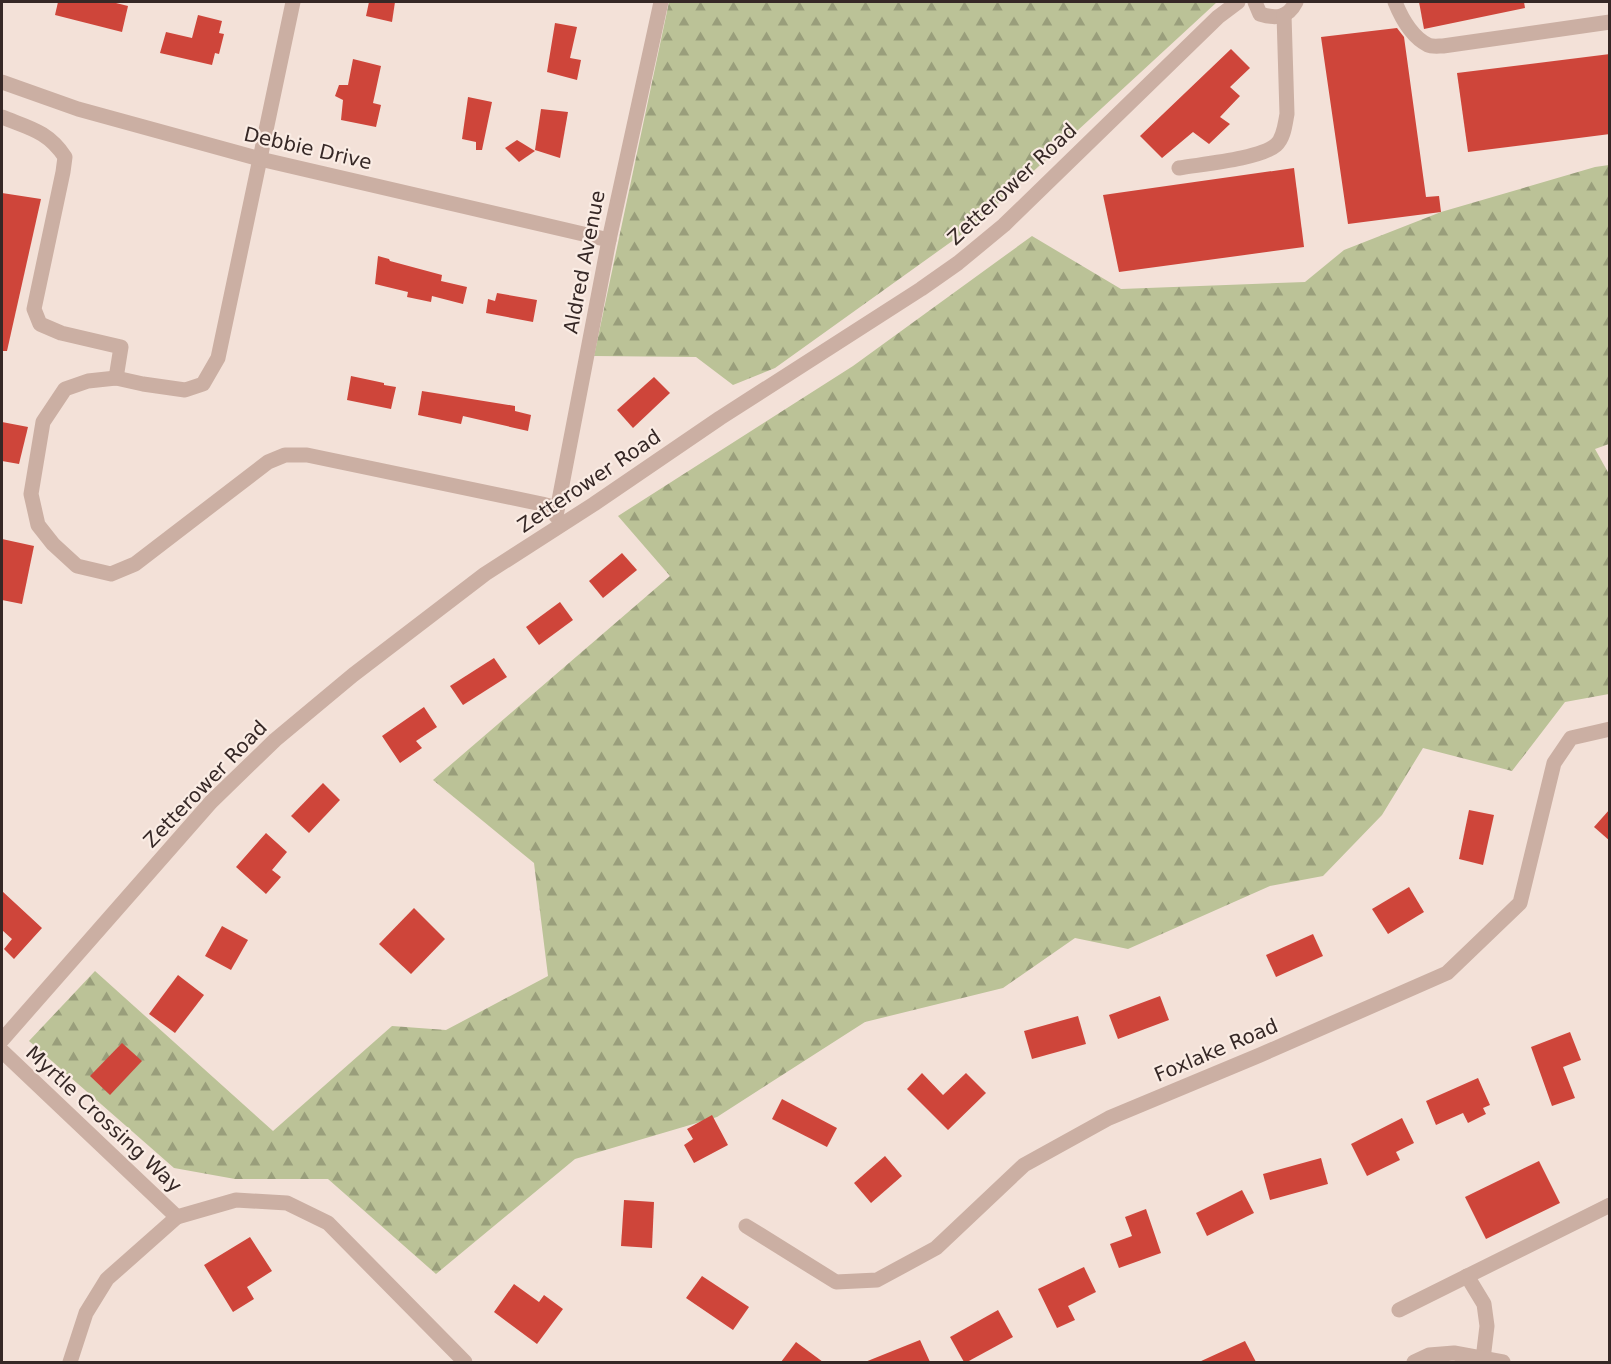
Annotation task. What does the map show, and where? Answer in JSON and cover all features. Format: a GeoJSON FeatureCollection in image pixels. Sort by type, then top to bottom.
{"type":"FeatureCollection","features":[{"type":"Feature","properties":{"kind":"street"},"geometry":{"type":"LineString","coordinates":[[293,2],[218,357],[203,384],[185,390],[116,378],[88,381],[65,389],[43,422],[31,494],[38,525],[53,544],[77,566],[111,574],[135,564],[268,462],[285,454],[307,455],[557,508]]}},
{"type":"Feature","properties":{"kind":"street","name":"Aldred Avenue"},"geometry":{"type":"LineString","coordinates":[[553,531],[609,240],[661,2]]}},
{"type":"Feature","properties":{"kind":"street","name":"Zetterower Road"},"geometry":{"type":"LineString","coordinates":[[2,1040],[211,802],[275,740],[363,668],[485,574],[958,263],[1004,225],[1218,17],[1238,2]]}},
{"type":"Feature","properties":{"kind":"street"},"geometry":{"type":"LineString","coordinates":[[1255,2],[1260,14],[1272,18],[1284,15],[1293,9],[1296,2]]}},
{"type":"Feature","properties":{"kind":"street"},"geometry":{"type":"LineString","coordinates":[[1395,2],[1401,16],[1416,35],[1429,45],[1443,46],[1610,22]]}},
{"type":"Feature","properties":{"kind":"street"},"geometry":{"type":"LineString","coordinates":[[1179,168],[1254,156],[1277,145],[1285,129],[1287,114],[1284,15]]}},
{"type":"Feature","properties":{"kind":"street","name":"Debbie Drive"},"geometry":{"type":"LineString","coordinates":[[2,82],[78,109],[260,159],[609,240]]}},
{"type":"Feature","properties":{"kind":"street"},"geometry":{"type":"LineString","coordinates":[[2,117],[39,131],[56,144],[65,157],[34,309],[40,324],[61,333],[121,347],[116,378]]}},
{"type":"Feature","properties":{"kind":"street","name":"Foxlake Road"},"geometry":{"type":"LineString","coordinates":[[746,1226],[836,1282],[876,1280],[936,1248],[1024,1165],[1109,1118],[1447,973],[1520,903],[1554,763],[1571,738],[1610,729]]}},
{"type":"Feature","properties":{"kind":"street","name":"Myrtle Crossing Way"},"geometry":{"type":"LineString","coordinates":[[2,1051],[177,1217]]}},
{"type":"Feature","properties":{"kind":"street"},"geometry":{"type":"LineString","coordinates":[[70,1362],[86,1313],[107,1279],[177,1217],[236,1200],[287,1203],[328,1223],[465,1362]]}},
{"type":"Feature","properties":{"kind":"street"},"geometry":{"type":"LineString","coordinates":[[1399,1310],[1608,1209]]}},
{"type":"Feature","properties":{"kind":"street"},"geometry":{"type":"LineString","coordinates":[[1467,1276],[1485,1304],[1487,1326],[1483,1359]]}},
{"type":"Feature","properties":{"kind":"street"},"geometry":{"type":"LineString","coordinates":[[1414,1362],[1429,1355],[1454,1353],[1503,1362]]}},
{"type":"Feature","properties":{"kind":"green space"},"geometry":{"type":"Polygon","coordinates":[[[669,2],[1217,2],[976,224],[775,368],[733,385],[696,357],[594,356],[669,2]]]}},
{"type":"Feature","properties":{"kind":"green space"},"geometry":{"type":"Polygon","coordinates":[[[1609,165],[1609,444],[1595,449],[1609,474],[1609,694],[1565,702],[1512,771],[1423,748],[1382,815],[1323,876],[1270,886],[1128,949],[1075,938],[1003,988],[865,1022],[717,1117],[575,1159],[436,1274],[328,1179],[235,1179],[174,1168],[29,1041],[95,971],[273,1131],[392,1026],[446,1030],[548,976],[534,863],[433,780],[670,576],[618,516],[853,366],[1032,236],[1121,289],[1305,282],[1344,250],[1441,212],[1595,167],[1609,165]]]}},
{"type":"Feature","properties":{"kind":"building"},"geometry":{"type":"Polygon","coordinates":[[[58,2],[112,2],[128,6],[122,32],[55,15],[58,2]]]}},
{"type":"Feature","properties":{"kind":"building"},"geometry":{"type":"Polygon","coordinates":[[[369,2],[395,2],[392,22],[366,16],[369,2]]]}},
{"type":"Feature","properties":{"kind":"building"},"geometry":{"type":"Polygon","coordinates":[[[1419,2],[1524,2],[1525,8],[1424,29],[1419,2]]]}},
{"type":"Feature","properties":{"kind":"building"},"geometry":{"type":"Polygon","coordinates":[[[198,15],[222,21],[219,33],[224,34],[219,54],[215,53],[212,65],[160,53],[166,32],[192,38],[198,15]]]}},
{"type":"Feature","properties":{"kind":"building"},"geometry":{"type":"Polygon","coordinates":[[[555,23],[577,27],[570,58],[581,60],[577,80],[547,72],[555,23]]]}},
{"type":"Feature","properties":{"kind":"building"},"geometry":{"type":"Polygon","coordinates":[[[1397,28],[1404,37],[1426,197],[1439,196],[1441,212],[1348,224],[1321,37],[1397,28]]]}},
{"type":"Feature","properties":{"kind":"building"},"geometry":{"type":"Polygon","coordinates":[[[1231,49],[1250,68],[1230,87],[1240,96],[1220,117],[1230,124],[1209,144],[1193,132],[1162,158],[1140,136],[1231,49]]]}},
{"type":"Feature","properties":{"kind":"building"},"geometry":{"type":"Polygon","coordinates":[[[1610,54],[1610,134],[1468,152],[1457,73],[1610,54]]]}},
{"type":"Feature","properties":{"kind":"building"},"geometry":{"type":"Polygon","coordinates":[[[353,59],[381,66],[373,103],[381,105],[376,127],[341,120],[343,100],[335,96],[339,85],[348,85],[353,59]]]}},
{"type":"Feature","properties":{"kind":"building"},"geometry":{"type":"Polygon","coordinates":[[[468,97],[492,102],[482,150],[476,150],[476,142],[462,139],[468,97]]]}},
{"type":"Feature","properties":{"kind":"building"},"geometry":{"type":"Polygon","coordinates":[[[541,109],[568,112],[560,158],[535,150],[541,109]]]}},
{"type":"Feature","properties":{"kind":"building"},"geometry":{"type":"Polygon","coordinates":[[[517,140],[535,151],[519,162],[505,148],[517,140]]]}},
{"type":"Feature","properties":{"kind":"building"},"geometry":{"type":"Polygon","coordinates":[[[1294,168],[1304,247],[1119,272],[1103,195],[1294,168]]]}},
{"type":"Feature","properties":{"kind":"building"},"geometry":{"type":"Polygon","coordinates":[[[2,193],[41,199],[7,351],[2,351],[2,193]]]}},
{"type":"Feature","properties":{"kind":"building"},"geometry":{"type":"Polygon","coordinates":[[[378,256],[442,275],[441,281],[467,287],[463,304],[432,296],[431,302],[407,297],[408,292],[375,284],[378,256]]]}},
{"type":"Feature","properties":{"kind":"building"},"geometry":{"type":"Polygon","coordinates":[[[497,293],[537,300],[533,322],[486,313],[488,299],[495,301],[497,293]]]}},
{"type":"Feature","properties":{"kind":"building"},"geometry":{"type":"Polygon","coordinates":[[[351,376],[396,387],[391,409],[347,400],[351,376]]]}},
{"type":"Feature","properties":{"kind":"building"},"geometry":{"type":"Polygon","coordinates":[[[654,377],[670,393],[633,428],[617,410],[654,377]]]}},
{"type":"Feature","properties":{"kind":"building"},"geometry":{"type":"Polygon","coordinates":[[[422,391],[515,406],[515,411],[531,415],[528,431],[463,416],[461,424],[418,415],[422,391]]]}},
{"type":"Feature","properties":{"kind":"building"},"geometry":{"type":"Polygon","coordinates":[[[2,422],[28,427],[19,464],[2,461],[2,422]]]}},
{"type":"Feature","properties":{"kind":"building"},"geometry":{"type":"Polygon","coordinates":[[[2,539],[34,546],[22,604],[2,600],[2,539]]]}},
{"type":"Feature","properties":{"kind":"building"},"geometry":{"type":"Polygon","coordinates":[[[622,553],[637,570],[603,598],[589,581],[622,553]]]}},
{"type":"Feature","properties":{"kind":"building"},"geometry":{"type":"Polygon","coordinates":[[[560,602],[573,620],[539,645],[526,627],[560,602]]]}},
{"type":"Feature","properties":{"kind":"building"},"geometry":{"type":"Polygon","coordinates":[[[494,658],[507,677],[463,705],[450,686],[494,658]]]}},
{"type":"Feature","properties":{"kind":"building"},"geometry":{"type":"Polygon","coordinates":[[[424,707],[437,727],[416,741],[422,748],[400,763],[382,736],[424,707]]]}},
{"type":"Feature","properties":{"kind":"building"},"geometry":{"type":"Polygon","coordinates":[[[323,783],[340,800],[309,833],[291,816],[323,783]]]}},
{"type":"Feature","properties":{"kind":"building"},"geometry":{"type":"Polygon","coordinates":[[[1610,809],[1610,841],[1594,827],[1610,809]]]}},
{"type":"Feature","properties":{"kind":"building"},"geometry":{"type":"Polygon","coordinates":[[[1469,810],[1494,815],[1483,865],[1459,859],[1469,810]]]}},
{"type":"Feature","properties":{"kind":"building"},"geometry":{"type":"Polygon","coordinates":[[[266,833],[287,852],[272,870],[281,877],[266,894],[236,867],[266,833]]]}},
{"type":"Feature","properties":{"kind":"building"},"geometry":{"type":"Polygon","coordinates":[[[1409,887],[1424,912],[1388,934],[1372,909],[1409,887]]]}},
{"type":"Feature","properties":{"kind":"building"},"geometry":{"type":"Polygon","coordinates":[[[2,891],[42,928],[14,959],[4,949],[12,939],[2,930],[2,891]]]}},
{"type":"Feature","properties":{"kind":"building"},"geometry":{"type":"Polygon","coordinates":[[[414,908],[445,939],[411,974],[379,944],[414,908]]]}},
{"type":"Feature","properties":{"kind":"building"},"geometry":{"type":"Polygon","coordinates":[[[222,926],[248,940],[231,970],[205,956],[222,926]]]}},
{"type":"Feature","properties":{"kind":"building"},"geometry":{"type":"Polygon","coordinates":[[[1313,934],[1323,956],[1276,977],[1266,955],[1313,934]]]}},
{"type":"Feature","properties":{"kind":"building"},"geometry":{"type":"Polygon","coordinates":[[[178,975],[204,995],[175,1033],[149,1014],[178,975]]]}},
{"type":"Feature","properties":{"kind":"building"},"geometry":{"type":"Polygon","coordinates":[[[1160,996],[1169,1020],[1118,1039],[1109,1015],[1160,996]]]}},
{"type":"Feature","properties":{"kind":"building"},"geometry":{"type":"Polygon","coordinates":[[[1078,1016],[1086,1044],[1032,1059],[1024,1031],[1078,1016]]]}},
{"type":"Feature","properties":{"kind":"building"},"geometry":{"type":"Polygon","coordinates":[[[1570,1032],[1581,1060],[1563,1067],[1575,1098],[1552,1106],[1531,1047],[1570,1032]]]}},
{"type":"Feature","properties":{"kind":"building"},"geometry":{"type":"Polygon","coordinates":[[[122,1043],[142,1061],[110,1095],[90,1076],[122,1043]]]}},
{"type":"Feature","properties":{"kind":"building"},"geometry":{"type":"Polygon","coordinates":[[[922,1073],[943,1095],[966,1073],[986,1093],[948,1130],[907,1089],[922,1073]]]}},
{"type":"Feature","properties":{"kind":"building"},"geometry":{"type":"Polygon","coordinates":[[[1478,1078],[1490,1105],[1483,1108],[1486,1114],[1468,1123],[1463,1113],[1436,1125],[1426,1101],[1478,1078]]]}},
{"type":"Feature","properties":{"kind":"building"},"geometry":{"type":"Polygon","coordinates":[[[782,1099],[837,1128],[827,1147],[772,1119],[782,1099]]]}},
{"type":"Feature","properties":{"kind":"building"},"geometry":{"type":"Polygon","coordinates":[[[712,1115],[728,1145],[694,1163],[684,1145],[693,1139],[687,1129],[712,1115]]]}},
{"type":"Feature","properties":{"kind":"building"},"geometry":{"type":"Polygon","coordinates":[[[1402,1118],[1414,1143],[1396,1152],[1400,1160],[1367,1176],[1351,1144],[1402,1118]]]}},
{"type":"Feature","properties":{"kind":"building"},"geometry":{"type":"Polygon","coordinates":[[[885,1156],[902,1176],[871,1203],[854,1183],[885,1156]]]}},
{"type":"Feature","properties":{"kind":"building"},"geometry":{"type":"Polygon","coordinates":[[[1321,1158],[1328,1184],[1270,1200],[1263,1174],[1321,1158]]]}},
{"type":"Feature","properties":{"kind":"building"},"geometry":{"type":"Polygon","coordinates":[[[1539,1161],[1560,1203],[1486,1239],[1465,1197],[1539,1161]]]}},
{"type":"Feature","properties":{"kind":"building"},"geometry":{"type":"Polygon","coordinates":[[[1242,1190],[1254,1213],[1207,1236],[1196,1213],[1242,1190]]]}},
{"type":"Feature","properties":{"kind":"building"},"geometry":{"type":"Polygon","coordinates":[[[624,1200],[654,1202],[652,1248],[621,1246],[624,1200]]]}},
{"type":"Feature","properties":{"kind":"building"},"geometry":{"type":"Polygon","coordinates":[[[1146,1209],[1161,1253],[1119,1268],[1110,1244],[1132,1236],[1125,1217],[1146,1209]]]}},
{"type":"Feature","properties":{"kind":"building"},"geometry":{"type":"Polygon","coordinates":[[[250,1237],[272,1271],[247,1287],[254,1299],[233,1312],[204,1265],[250,1237]]]}},
{"type":"Feature","properties":{"kind":"building"},"geometry":{"type":"Polygon","coordinates":[[[1084,1267],[1096,1292],[1068,1306],[1075,1320],[1057,1328],[1038,1289],[1084,1267]]]}},
{"type":"Feature","properties":{"kind":"building"},"geometry":{"type":"Polygon","coordinates":[[[702,1276],[749,1307],[733,1330],[686,1298],[702,1276]]]}},
{"type":"Feature","properties":{"kind":"building"},"geometry":{"type":"Polygon","coordinates":[[[514,1284],[539,1302],[544,1295],[563,1309],[537,1344],[494,1312],[514,1284]]]}},
{"type":"Feature","properties":{"kind":"building"},"geometry":{"type":"Polygon","coordinates":[[[998,1310],[1013,1337],[964,1362],[950,1337],[998,1310]]]}},
{"type":"Feature","properties":{"kind":"building"},"geometry":{"type":"Polygon","coordinates":[[[920,1340],[930,1362],[865,1362],[920,1340]]]}},
{"type":"Feature","properties":{"kind":"building"},"geometry":{"type":"Polygon","coordinates":[[[1245,1341],[1256,1362],[1199,1362],[1245,1341]]]}},
{"type":"Feature","properties":{"kind":"building"},"geometry":{"type":"Polygon","coordinates":[[[796,1342],[823,1362],[781,1362],[796,1342]]]}}]}
